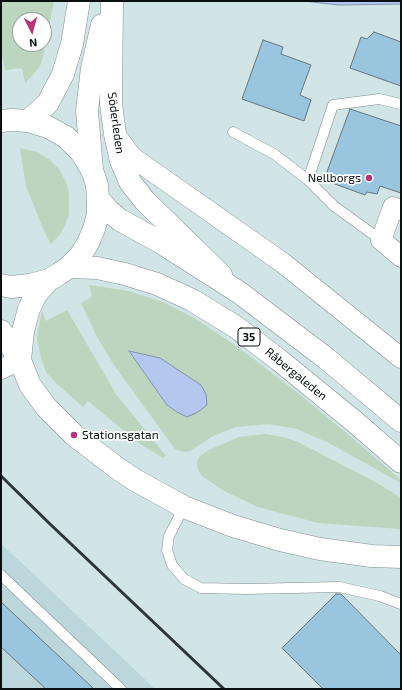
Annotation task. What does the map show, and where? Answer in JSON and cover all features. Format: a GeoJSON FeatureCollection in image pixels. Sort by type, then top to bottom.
{"type":"FeatureCollection","features":[{"type":"Feature","properties":{"kind":"main road"},"geometry":{"type":"LineString","coordinates":[[28,121],[48,103],[63,74],[72,44],[79,1]]}},
{"type":"Feature","properties":{"kind":"main road","name":"Söderleden"},"geometry":{"type":"LineString","coordinates":[[92,170],[87,112],[92,68],[107,1]]}},
{"type":"Feature","properties":{"kind":"main road","name":"Söderleden"},"geometry":{"type":"LineString","coordinates":[[112,1],[111,104],[115,134],[130,182],[145,201],[240,293]]}},
{"type":"Feature","properties":{"kind":"main road"},"geometry":{"type":"LineString","coordinates":[[1,121],[28,121],[48,126],[66,137],[82,152],[92,170],[97,185],[98,199],[98,214],[88,243],[80,256],[69,267],[49,280],[36,294],[29,309],[23,331],[10,364]]}},
{"type":"Feature","properties":{"kind":"main road","name":"35"},"geometry":{"type":"LineString","coordinates":[[98,199],[120,220],[160,242],[240,293],[327,359],[401,421]]}},
{"type":"Feature","properties":{"kind":"main road","name":"Råbergaleden"},"geometry":{"type":"LineString","coordinates":[[69,267],[97,268],[125,274],[156,284],[192,300],[236,327],[280,360],[356,422],[401,462]]}},
{"type":"Feature","properties":{"kind":"main road"},"geometry":{"type":"LineString","coordinates":[[1,285],[11,287],[30,285],[49,280]]}},
{"type":"Feature","properties":{"kind":"main road"},"geometry":{"type":"LineString","coordinates":[[1,331],[10,364],[30,385],[46,407],[74,435],[135,480],[184,507],[233,526],[280,540],[320,549],[372,556],[401,557]]}},
{"type":"Feature","properties":{"kind":"street"},"geometry":{"type":"LineString","coordinates":[[115,134],[132,157],[282,263],[401,358]]}},
{"type":"Feature","properties":{"kind":"street"},"geometry":{"type":"LineString","coordinates":[[401,210],[392,207],[381,240],[401,257]]}},
{"type":"Feature","properties":{"kind":"lane"},"geometry":{"type":"LineString","coordinates":[[308,180],[333,105],[379,99],[401,104]]}},
{"type":"Feature","properties":{"kind":"lane"},"geometry":{"type":"LineString","coordinates":[[233,132],[274,154],[308,180],[334,206],[381,240]]}},
{"type":"Feature","properties":{"kind":"lane"},"geometry":{"type":"LineString","coordinates":[[184,507],[169,536],[167,550],[172,564],[184,579],[201,588],[246,589],[339,587],[380,596],[401,604]]}},
{"type":"Feature","properties":{"kind":"lane"},"geometry":{"type":"LineString","coordinates":[[1,575],[121,689]]}},
{"type":"Feature","properties":{"kind":"shaded area"},"geometry":{"type":"Polygon","coordinates":[[[1,544],[24,565],[155,689],[1,689],[1,544]]]}},
{"type":"Feature","properties":{"kind":"green space"},"geometry":{"type":"Polygon","coordinates":[[[1,1],[54,1],[52,12],[12,12],[12,52],[44,52],[40,66],[25,83],[22,68],[5,70],[1,47],[1,1]]]}},
{"type":"Feature","properties":{"kind":"green space"},"geometry":{"type":"Polygon","coordinates":[[[20,148],[37,152],[50,160],[59,169],[66,182],[69,192],[69,214],[59,236],[51,244],[44,231],[26,186],[20,148]]]}},
{"type":"Feature","properties":{"kind":"green space"},"geometry":{"type":"Polygon","coordinates":[[[89,285],[128,291],[163,302],[194,318],[235,345],[299,394],[401,480],[401,483],[329,443],[297,429],[269,424],[236,427],[213,436],[190,451],[184,452],[175,449],[114,365],[97,337],[81,303],[92,297],[89,285]],[[129,351],[167,405],[188,417],[201,385],[160,358],[129,351]]]}},
{"type":"Feature","properties":{"kind":"green space"},"geometry":{"type":"Polygon","coordinates":[[[67,310],[116,394],[166,456],[163,458],[140,444],[88,401],[83,407],[46,372],[41,358],[37,338],[42,311],[46,321],[67,310]]]}},
{"type":"Feature","properties":{"kind":"green space"},"geometry":{"type":"Polygon","coordinates":[[[265,434],[283,437],[298,442],[379,484],[401,498],[401,529],[318,523],[258,507],[224,491],[202,476],[198,470],[197,461],[200,456],[209,450],[239,437],[265,434]]]}},
{"type":"Feature","properties":{"kind":"water"},"geometry":{"type":"Polygon","coordinates":[[[303,1],[401,1],[401,4],[339,5],[303,1]]]}},
{"type":"Feature","properties":{"kind":"water"},"geometry":{"type":"Polygon","coordinates":[[[129,351],[160,358],[201,385],[206,394],[207,405],[198,412],[187,417],[177,412],[167,405],[129,351]]]}},
{"type":"Feature","properties":{"kind":"building"},"geometry":{"type":"Polygon","coordinates":[[[374,32],[401,42],[401,86],[350,68],[361,37],[367,39],[374,32]]]}},
{"type":"Feature","properties":{"kind":"building"},"geometry":{"type":"Polygon","coordinates":[[[263,40],[283,47],[281,54],[311,65],[300,95],[311,100],[304,121],[242,99],[263,40]]]}},
{"type":"Feature","properties":{"kind":"building"},"geometry":{"type":"Polygon","coordinates":[[[350,109],[401,126],[401,193],[380,186],[377,194],[367,192],[365,195],[324,180],[350,109]]]}},
{"type":"Feature","properties":{"kind":"building"},"geometry":{"type":"Polygon","coordinates":[[[336,594],[341,594],[401,655],[401,689],[323,689],[282,648],[336,594]]]}},
{"type":"Feature","properties":{"kind":"building"},"geometry":{"type":"Polygon","coordinates":[[[1,602],[94,689],[46,689],[1,647],[1,602]]]}},
{"type":"Feature","properties":{"kind":"railway"},"geometry":{"type":"LineString","coordinates":[[1,476],[224,689]]}},
{"type":"Feature","properties":{"kind":"place","name":"Nellborgs"},"geometry":{"type":"Point","coordinates":[369,178]}},
{"type":"Feature","properties":{"kind":"place","name":"Stationsgatan"},"geometry":{"type":"Point","coordinates":[74,435]}}]}
